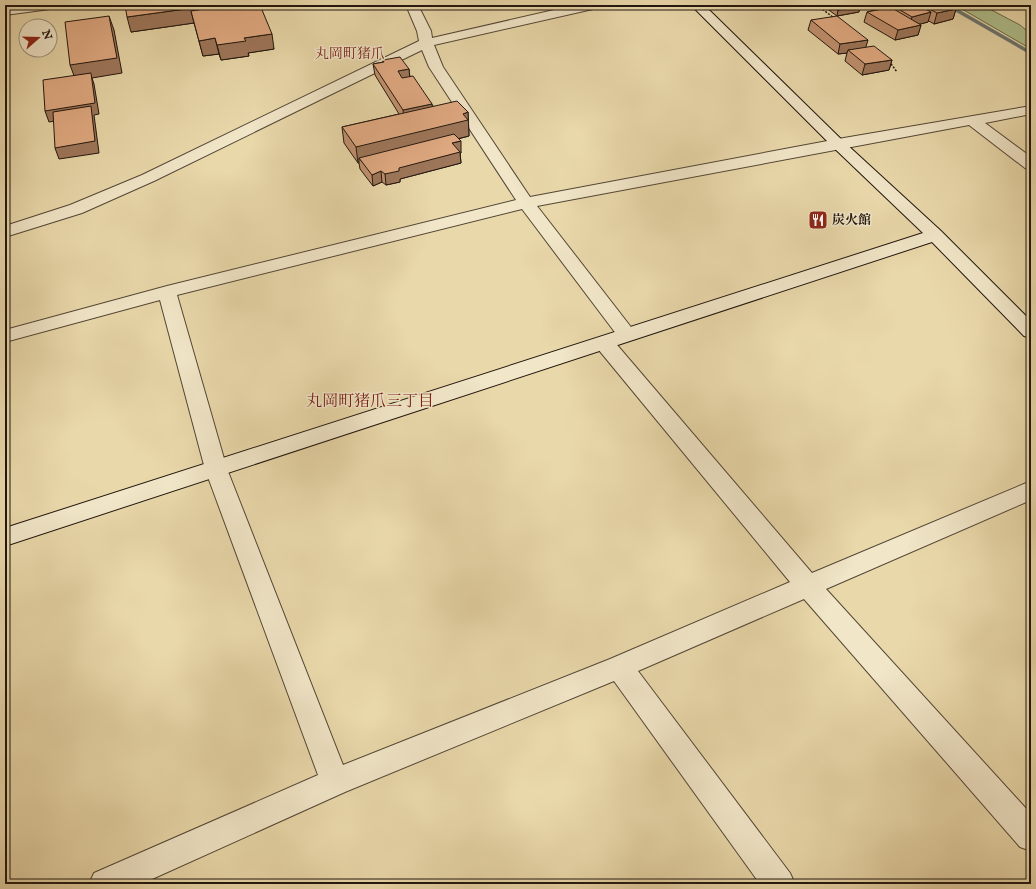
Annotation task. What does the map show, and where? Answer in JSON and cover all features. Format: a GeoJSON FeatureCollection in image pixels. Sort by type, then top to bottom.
{"type":"FeatureCollection","features":[{"type":"Feature","properties":{"kind":"street"},"geometry":{"type":"LineString","coordinates":[[5,11],[50,5]]}},
{"type":"Feature","properties":{"kind":"street"},"geometry":{"type":"LineString","coordinates":[[412,5],[424,31],[426,43],[436,67],[526,204],[627,335]]}},
{"type":"Feature","properties":{"kind":"street"},"geometry":{"type":"LineString","coordinates":[[5,232],[76,209],[148,178],[426,43],[590,5]]}},
{"type":"Feature","properties":{"kind":"street"},"geometry":{"type":"LineString","coordinates":[[697,5],[838,144],[935,235],[1031,332]]}},
{"type":"Feature","properties":{"kind":"street"},"geometry":{"type":"LineString","coordinates":[[5,336],[168,292],[526,204],[838,144],[1031,110]]}},
{"type":"Feature","properties":{"kind":"street"},"geometry":{"type":"LineString","coordinates":[[973,121],[1031,165]]}},
{"type":"Feature","properties":{"kind":"street"},"geometry":{"type":"LineString","coordinates":[[5,537],[605,344],[627,335],[935,235]]}},
{"type":"Feature","properties":{"kind":"street"},"geometry":{"type":"LineString","coordinates":[[168,292],[216,469],[335,782]]}},
{"type":"Feature","properties":{"kind":"street"},"geometry":{"type":"LineString","coordinates":[[605,344],[807,585],[1031,836]]}},
{"type":"Feature","properties":{"kind":"street"},"geometry":{"type":"LineString","coordinates":[[105,884],[335,782],[619,666],[1031,490]]}},
{"type":"Feature","properties":{"kind":"street"},"geometry":{"type":"LineString","coordinates":[[619,666],[779,884]]}},
{"type":"Feature","properties":{"kind":"path"},"geometry":{"type":"LineString","coordinates":[[818,5],[837,20]]}},
{"type":"Feature","properties":{"kind":"path"},"geometry":{"type":"LineString","coordinates":[[885,58],[891,63],[897,72]]}},
{"type":"Feature","properties":{"kind":"green space"},"geometry":{"type":"Polygon","coordinates":[[[955,5],[982,5],[1020,25],[1031,34],[1031,49],[955,5]]]}},
{"type":"Feature","properties":{"kind":"building"},"geometry":{"type":"Polygon","coordinates":[[[125,5],[215,5],[127,17],[125,5]]]}},
{"type":"Feature","properties":{"kind":"building"},"geometry":{"type":"Polygon","coordinates":[[[224,5],[260,5],[272,34],[244,38],[246,41],[217,45],[215,38],[199,41],[191,11],[224,5]]]}},
{"type":"Feature","properties":{"kind":"building"},"geometry":{"type":"Polygon","coordinates":[[[831,5],[858,5],[860,7],[838,10],[831,5]]]}},
{"type":"Feature","properties":{"kind":"building"},"geometry":{"type":"Polygon","coordinates":[[[883,5],[918,5],[931,12],[912,17],[895,7],[892,8],[921,25],[898,30],[867,12],[887,8],[883,5]]]}},
{"type":"Feature","properties":{"kind":"building"},"geometry":{"type":"Polygon","coordinates":[[[922,5],[949,5],[956,9],[937,13],[922,5]]]}},
{"type":"Feature","properties":{"kind":"building"},"geometry":{"type":"Polygon","coordinates":[[[109,16],[117,58],[70,65],[65,22],[109,16]]]}},
{"type":"Feature","properties":{"kind":"building"},"geometry":{"type":"Polygon","coordinates":[[[837,16],[868,40],[840,44],[811,20],[837,16]]]}},
{"type":"Feature","properties":{"kind":"building"},"geometry":{"type":"Polygon","coordinates":[[[874,46],[892,60],[865,64],[848,50],[874,46]]]}},
{"type":"Feature","properties":{"kind":"building"},"geometry":{"type":"Polygon","coordinates":[[[400,57],[409,69],[398,71],[402,78],[413,76],[432,104],[403,110],[373,64],[384,62],[383,60],[400,57]]]}},
{"type":"Feature","properties":{"kind":"building"},"geometry":{"type":"Polygon","coordinates":[[[91,73],[95,103],[45,111],[43,80],[91,73]]]}},
{"type":"Feature","properties":{"kind":"building"},"geometry":{"type":"Polygon","coordinates":[[[457,101],[468,112],[463,114],[468,120],[356,147],[342,127],[457,101]]]}},
{"type":"Feature","properties":{"kind":"building"},"geometry":{"type":"Polygon","coordinates":[[[91,106],[95,141],[55,148],[53,112],[91,106]]]}},
{"type":"Feature","properties":{"kind":"building"},"geometry":{"type":"Polygon","coordinates":[[[454,134],[461,141],[452,143],[460,152],[399,168],[399,171],[385,174],[381,171],[372,175],[359,158],[454,134]]]}},
{"type":"Feature","properties":{"kind":"waterway"},"geometry":{"type":"LineString","coordinates":[[947,5],[1031,53]]}},
{"type":"Feature","properties":{"kind":"place","name":"炭火館"},"geometry":{"type":"Point","coordinates":[818,220]}},
{"type":"Feature","properties":{"kind":"district","name":"丸岡町猪爪"},"geometry":{"type":"Point","coordinates":[350,54]}},
{"type":"Feature","properties":{"kind":"district","name":"丸岡町猪爪三丁目"},"geometry":{"type":"Point","coordinates":[370,402]}}]}
